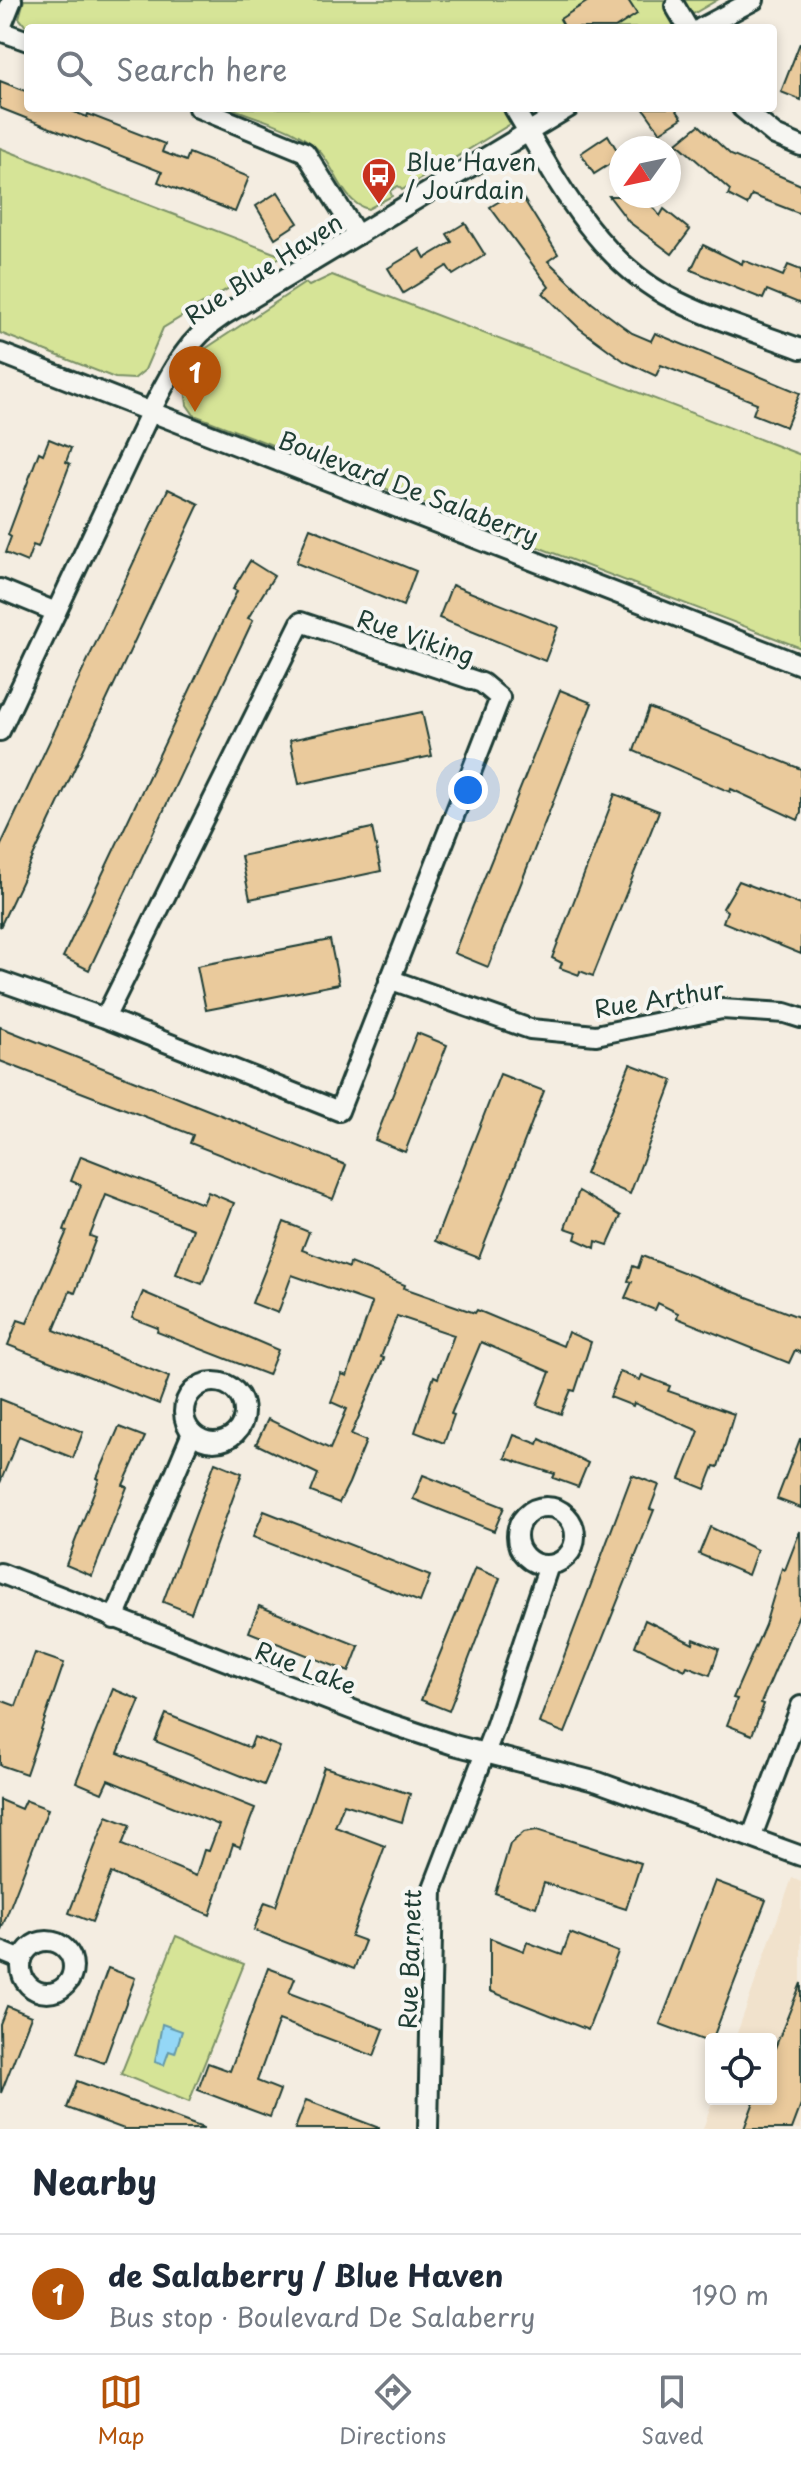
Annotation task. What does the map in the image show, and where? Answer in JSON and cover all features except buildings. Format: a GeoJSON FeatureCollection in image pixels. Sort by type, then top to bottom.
{"type":"FeatureCollection","features":[{"type":"Feature","properties":{"kind":"street"},"geometry":{"type":"LineString","coordinates":[[12,0],[0,30],[24,39]]}},
{"type":"Feature","properties":{"kind":"street"},"geometry":{"type":"LineString","coordinates":[[709,24],[754,0]]}},
{"type":"Feature","properties":{"kind":"street"},"geometry":{"type":"LineString","coordinates":[[675,6],[686,24]]}},
{"type":"Feature","properties":{"kind":"street"},"geometry":{"type":"LineString","coordinates":[[208,112],[305,152],[357,235]]}},
{"type":"Feature","properties":{"kind":"street"},"geometry":{"type":"LineString","coordinates":[[516,112],[580,216],[624,266],[678,301],[801,349]]}},
{"type":"Feature","properties":{"kind":"street","name":"Rue Blue Haven"},"geometry":{"type":"LineString","coordinates":[[0,731],[151,411],[180,357],[203,330],[561,112]]}},
{"type":"Feature","properties":{"kind":"street"},"geometry":{"type":"LineString","coordinates":[[747,112],[775,135],[801,146]]}},
{"type":"Feature","properties":{"kind":"street","name":"Boulevard De Salaberry"},"geometry":{"type":"LineString","coordinates":[[0,353],[801,665]]}},
{"type":"Feature","properties":{"kind":"street"},"geometry":{"type":"LineString","coordinates":[[0,589],[56,612]]}},
{"type":"Feature","properties":{"kind":"street","name":"Rue Viking"},"geometry":{"type":"LineString","coordinates":[[0,981],[105,1018],[339,1111],[500,698],[482,683],[301,622],[105,1018]]}},
{"type":"Feature","properties":{"kind":"street","name":"Rue Arthur"},"geometry":{"type":"LineString","coordinates":[[389,979],[530,1029],[596,1035],[722,1009],[785,1013],[801,1018]]}},
{"type":"Feature","properties":{"kind":"street"},"geometry":{"type":"LineString","coordinates":[[114,1619],[192,1433]]}},
{"type":"Feature","properties":{"kind":"street"},"geometry":{"type":"LineString","coordinates":[[484,1752],[549,1565]]}},
{"type":"Feature","properties":{"kind":"street","name":"Rue Lake"},"geometry":{"type":"LineString","coordinates":[[0,1573],[363,1714],[484,1752],[598,1782],[801,1856]]}},
{"type":"Feature","properties":{"kind":"street"},"geometry":{"type":"LineString","coordinates":[[752,1836],[801,1706]]}},
{"type":"Feature","properties":{"kind":"street","name":"Rue Barnett"},"geometry":{"type":"LineString","coordinates":[[428,2129],[433,1888],[484,1752]]}},
{"type":"Feature","properties":{"kind":"street"},"geometry":{"type":"LineString","coordinates":[[0,1951],[22,1960]]}},
{"type":"Feature","properties":{"kind":"shaded area"},"geometry":{"type":"Polygon","coordinates":[[[792,1878],[801,1882],[801,2129],[703,2129],[711,2105],[777,2105],[777,2033],[737,2033],[792,1878]]]}},
{"type":"Feature","properties":{"kind":"green space"},"geometry":{"type":"Polygon","coordinates":[[[24,0],[717,0],[676,24],[24,24],[19,18],[24,0]]]}},
{"type":"Feature","properties":{"kind":"green space"},"geometry":{"type":"Polygon","coordinates":[[[242,112],[530,112],[402,190],[398,186],[390,191],[392,196],[368,209],[353,201],[313,145],[280,126],[242,112]]]}},
{"type":"Feature","properties":{"kind":"green space"},"geometry":{"type":"Polygon","coordinates":[[[0,148],[282,256],[163,328],[145,370],[134,379],[115,378],[0,333],[0,148]]]}},
{"type":"Feature","properties":{"kind":"green space"},"geometry":{"type":"Polygon","coordinates":[[[332,275],[801,455],[801,648],[194,415],[187,405],[184,379],[205,349],[305,283],[309,286],[332,275]]]}},
{"type":"Feature","properties":{"kind":"green space"},"geometry":{"type":"Polygon","coordinates":[[[176,1936],[244,1964],[189,2102],[121,2074],[176,1936]]]}},
{"type":"Feature","properties":{"kind":"water"},"geometry":{"type":"Polygon","coordinates":[[[162,2024],[182,2031],[175,2053],[169,2051],[164,2065],[155,2062],[162,2024]]]}},
{"type":"Feature","properties":{"kind":"place","name":"Blue Haven / Jourdain"},"geometry":{"type":"Point","coordinates":[379,206]}},
{"type":"Feature","properties":{"kind":"place","name":"de Salaberry / Blue Haven"},"geometry":{"type":"Point","coordinates":[195,412]}}]}
